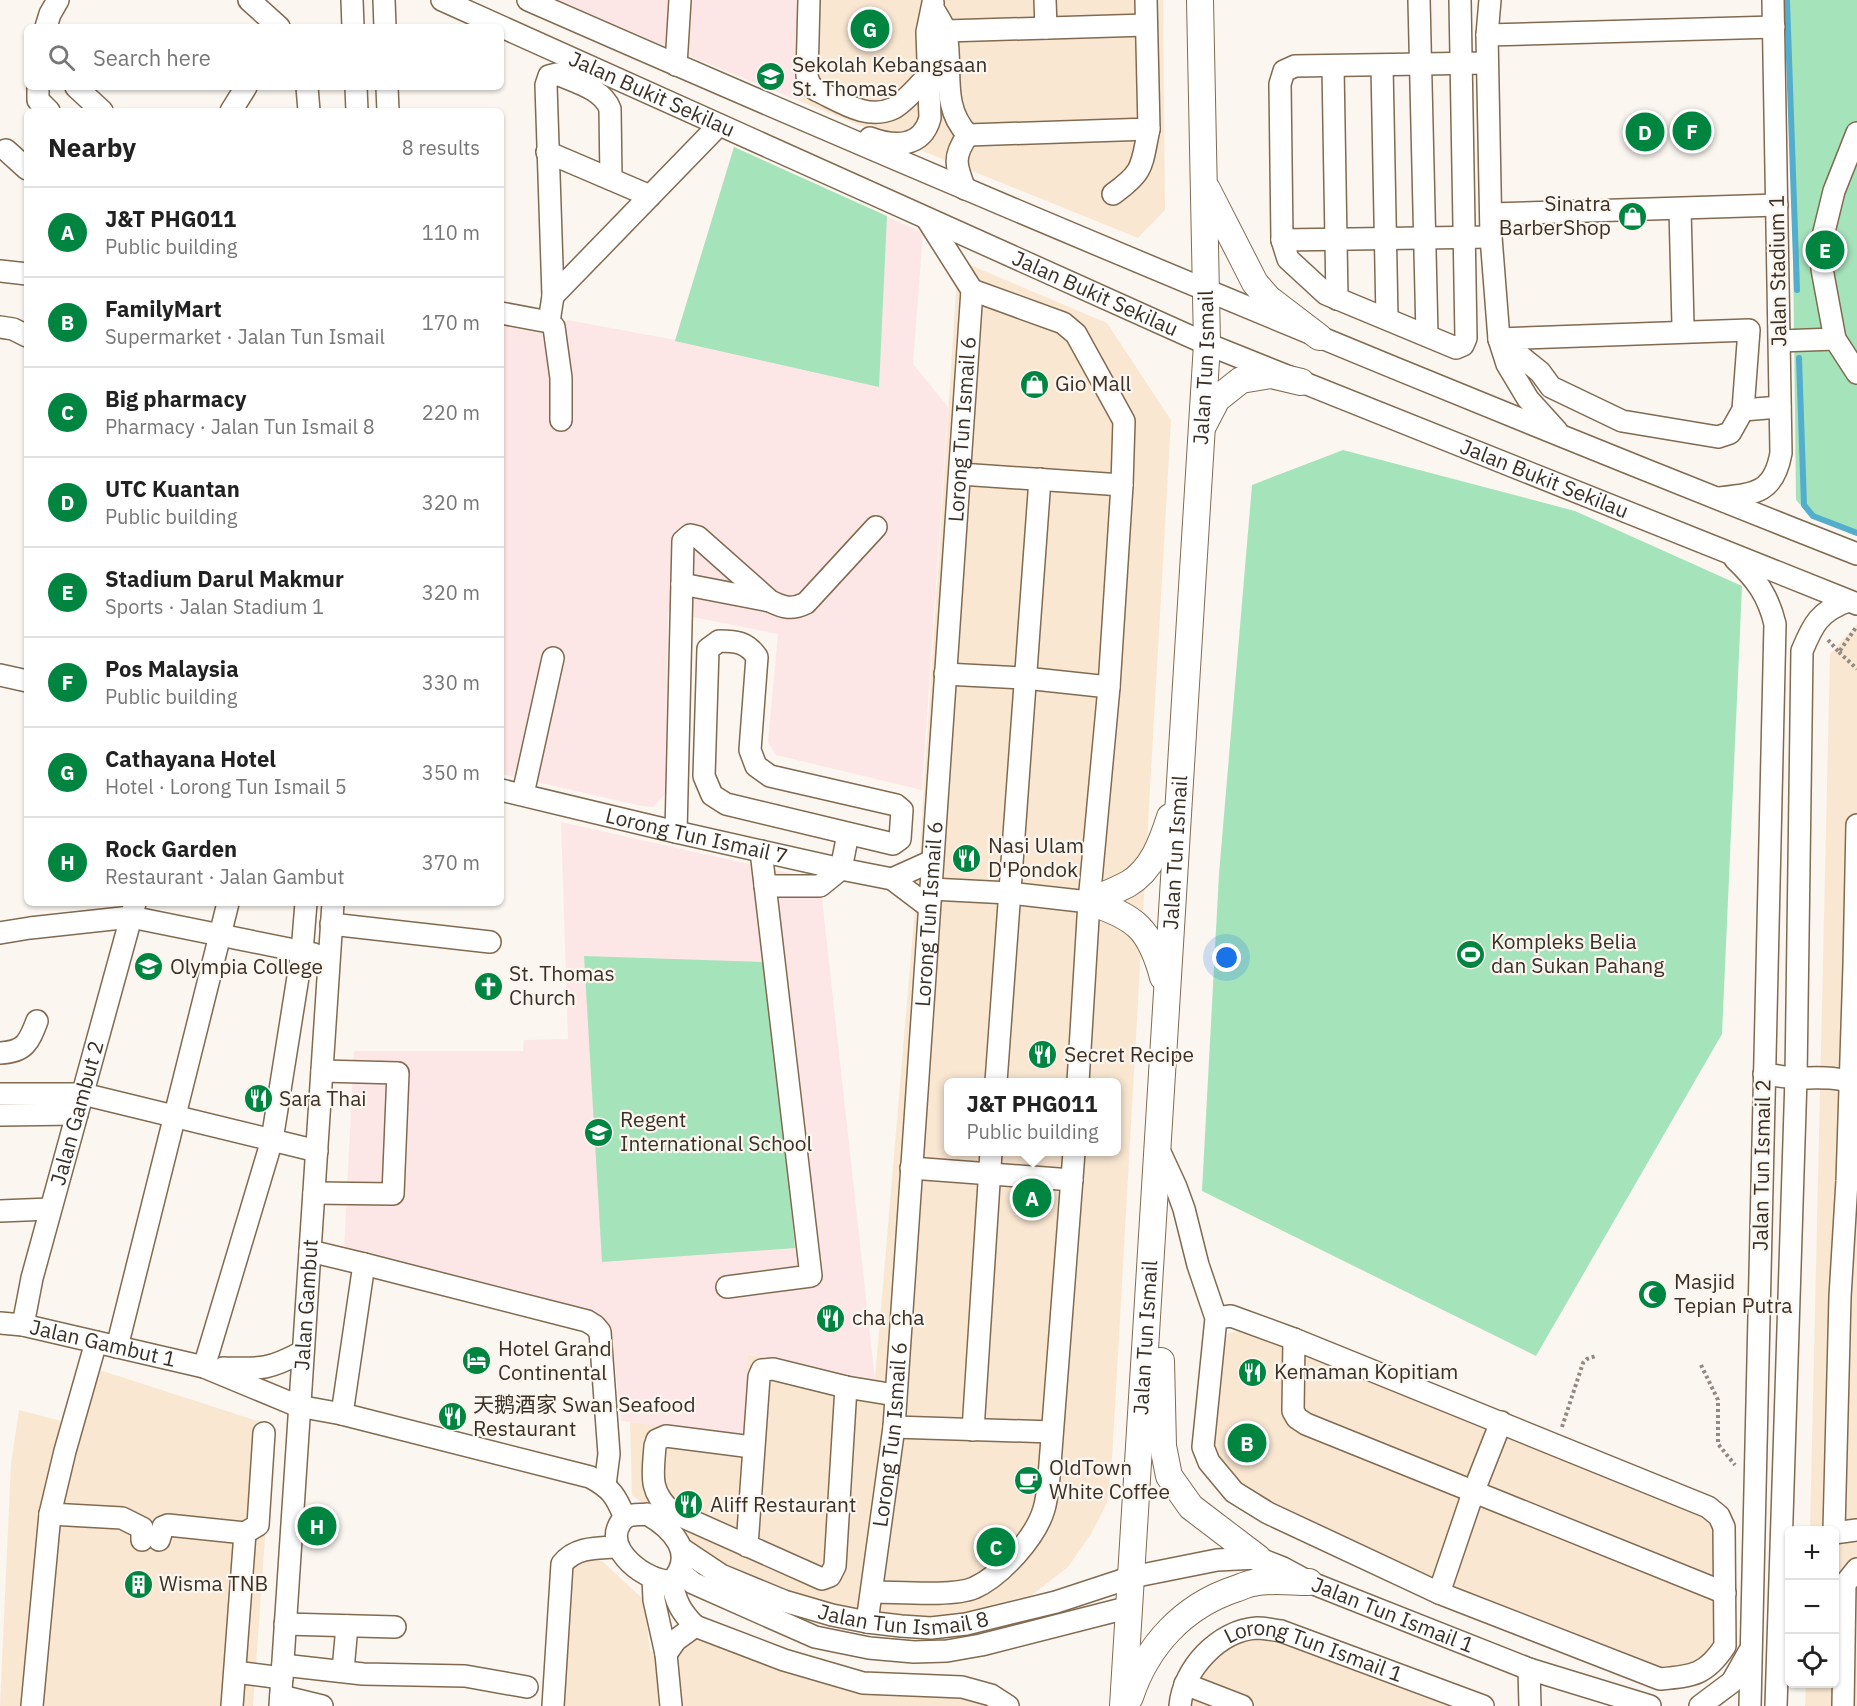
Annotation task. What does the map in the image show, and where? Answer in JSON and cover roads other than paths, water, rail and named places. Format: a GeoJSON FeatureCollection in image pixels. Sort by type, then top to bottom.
{"type":"FeatureCollection","features":[{"type":"Feature","properties":{"kind":"main road","name":"Jalan Tun Ismail"},"geometry":{"type":"LineString","coordinates":[[1125,1706],[1207,344],[1200,0]]}},
{"type":"Feature","properties":{"kind":"main road"},"geometry":{"type":"LineString","coordinates":[[1204,183],[1255,283],[1268,298],[1319,337]]}},
{"type":"Feature","properties":{"kind":"main road"},"geometry":{"type":"LineString","coordinates":[[1203,425],[1217,399],[1241,380],[1271,375],[1301,382]]}},
{"type":"Feature","properties":{"kind":"main road"},"geometry":{"type":"LineString","coordinates":[[1089,902],[1128,884],[1142,872],[1160,846],[1181,785]]}},
{"type":"Feature","properties":{"kind":"main road"},"geometry":{"type":"LineString","coordinates":[[1089,902],[1117,911],[1140,927],[1156,952],[1167,994]]}},
{"type":"Feature","properties":{"kind":"main road"},"geometry":{"type":"LineString","coordinates":[[1148,1318],[1161,1347],[1163,1446],[1170,1476],[1191,1507],[1258,1558]]}},
{"type":"Feature","properties":{"kind":"main road"},"geometry":{"type":"LineString","coordinates":[[1125,1706],[1155,1647],[1168,1630],[1189,1611],[1222,1593],[1253,1582],[1309,1582]]}},
{"type":"Feature","properties":{"kind":"street"},"geometry":{"type":"LineString","coordinates":[[47,24],[58,0]]}},
{"type":"Feature","properties":{"kind":"street"},"geometry":{"type":"LineString","coordinates":[[352,0],[353,24]]}},
{"type":"Feature","properties":{"kind":"street"},"geometry":{"type":"LineString","coordinates":[[384,0],[385,24]]}},
{"type":"Feature","properties":{"kind":"street","name":"Jalan Bukit Sekilau"},"geometry":{"type":"LineString","coordinates":[[442,0],[495,24]]}},
{"type":"Feature","properties":{"kind":"street","name":"Jalan Bukit Sekilau"},"geometry":{"type":"LineString","coordinates":[[528,0],[834,134],[1206,290],[1562,437],[1857,554]]}},
{"type":"Feature","properties":{"kind":"street"},"geometry":{"type":"LineString","coordinates":[[676,65],[680,0]]}},
{"type":"Feature","properties":{"kind":"street"},"geometry":{"type":"LineString","coordinates":[[809,0],[807,76],[810,85],[816,90],[864,113],[880,112],[895,107],[928,76]]}},
{"type":"Feature","properties":{"kind":"street"},"geometry":{"type":"LineString","coordinates":[[1045,0],[1046,28]]}},
{"type":"Feature","properties":{"kind":"street"},"geometry":{"type":"LineString","coordinates":[[1113,194],[1140,170],[1149,129],[1146,0]]}},
{"type":"Feature","properties":{"kind":"street"},"geometry":{"type":"LineString","coordinates":[[1419,0],[1427,334]]}},
{"type":"Feature","properties":{"kind":"street"},"geometry":{"type":"LineString","coordinates":[[1460,0],[1462,64],[1466,338],[1463,345],[1456,348],[1427,334],[1326,294],[1288,259],[1282,240],[1281,84],[1284,71],[1295,66],[1333,67],[1462,64],[1487,63]]}},
{"type":"Feature","properties":{"kind":"street"},"geometry":{"type":"LineString","coordinates":[[1491,0],[1487,63],[1491,237],[1498,335],[1507,364],[1528,399],[1562,437]]}},
{"type":"Feature","properties":{"kind":"street","name":"Jalan Stadium 1"},"geometry":{"type":"LineString","coordinates":[[1716,498],[1743,496],[1773,480],[1781,453],[1773,0]]}},
{"type":"Feature","properties":{"kind":"street"},"geometry":{"type":"LineString","coordinates":[[834,134],[854,132],[886,144],[903,143],[916,139],[927,130],[930,118],[927,32],[933,4]]}},
{"type":"Feature","properties":{"kind":"street"},"geometry":{"type":"LineString","coordinates":[[933,4],[946,31],[950,105],[958,126],[968,135],[1149,129]]}},
{"type":"Feature","properties":{"kind":"street"},"geometry":{"type":"LineString","coordinates":[[946,31],[1146,25]]}},
{"type":"Feature","properties":{"kind":"street"},"geometry":{"type":"LineString","coordinates":[[1487,35],[1774,27]]}},
{"type":"Feature","properties":{"kind":"street","name":"Jalan Bukit Sekilau"},"geometry":{"type":"LineString","coordinates":[[504,28],[1207,344],[1853,602]]}},
{"type":"Feature","properties":{"kind":"street"},"geometry":{"type":"LineString","coordinates":[[1382,66],[1386,318]]}},
{"type":"Feature","properties":{"kind":"street"},"geometry":{"type":"LineString","coordinates":[[1333,67],[1338,298]]}},
{"type":"Feature","properties":{"kind":"street"},"geometry":{"type":"LineString","coordinates":[[549,322],[553,296],[547,152],[546,85],[549,76],[557,74],[599,94],[608,101],[611,180]]}},
{"type":"Feature","properties":{"kind":"street"},"geometry":{"type":"LineString","coordinates":[[38,90],[38,100],[46,108]]}},
{"type":"Feature","properties":{"kind":"street"},"geometry":{"type":"LineString","coordinates":[[79,90],[99,108]]}},
{"type":"Feature","properties":{"kind":"street"},"geometry":{"type":"LineString","coordinates":[[233,108],[244,90]]}},
{"type":"Feature","properties":{"kind":"street"},"geometry":{"type":"LineString","coordinates":[[307,90],[309,108]]}},
{"type":"Feature","properties":{"kind":"street"},"geometry":{"type":"LineString","coordinates":[[356,90],[357,108]]}},
{"type":"Feature","properties":{"kind":"street"},"geometry":{"type":"LineString","coordinates":[[387,90],[388,108]]}},
{"type":"Feature","properties":{"kind":"street"},"geometry":{"type":"LineString","coordinates":[[553,296],[719,125]]}},
{"type":"Feature","properties":{"kind":"street"},"geometry":{"type":"LineString","coordinates":[[1857,133],[1834,191],[1823,236],[1822,269],[1835,339],[1857,373]]}},
{"type":"Feature","properties":{"kind":"street"},"geometry":{"type":"LineString","coordinates":[[965,189],[957,170],[956,155],[968,135]]}},
{"type":"Feature","properties":{"kind":"street"},"geometry":{"type":"LineString","coordinates":[[6,150],[24,166]]}},
{"type":"Feature","properties":{"kind":"street"},"geometry":{"type":"LineString","coordinates":[[547,152],[650,196]]}},
{"type":"Feature","properties":{"kind":"street"},"geometry":{"type":"LineString","coordinates":[[1491,214],[1777,205]]}},
{"type":"Feature","properties":{"kind":"street"},"geometry":{"type":"LineString","coordinates":[[1680,209],[1683,325]]}},
{"type":"Feature","properties":{"kind":"street"},"geometry":{"type":"LineString","coordinates":[[926,219],[972,290],[1063,323],[1076,334],[1124,421],[1109,687],[1089,902],[1078,1078]]}},
{"type":"Feature","properties":{"kind":"street"},"geometry":{"type":"LineString","coordinates":[[1282,240],[1491,237]]}},
{"type":"Feature","properties":{"kind":"street"},"geometry":{"type":"LineString","coordinates":[[0,271],[24,274]]}},
{"type":"Feature","properties":{"kind":"street","name":"Lorong Tun Ismail 6"},"geometry":{"type":"LineString","coordinates":[[867,1623],[894,1427],[972,290]]}},
{"type":"Feature","properties":{"kind":"street"},"geometry":{"type":"LineString","coordinates":[[504,314],[549,322],[554,327],[561,378],[561,420]]}},
{"type":"Feature","properties":{"kind":"street"},"geometry":{"type":"LineString","coordinates":[[1498,335],[1683,325],[1780,330],[1835,339]]}},
{"type":"Feature","properties":{"kind":"street"},"geometry":{"type":"LineString","coordinates":[[0,327],[13,329],[24,334]]}},
{"type":"Feature","properties":{"kind":"street"},"geometry":{"type":"LineString","coordinates":[[1749,330],[1743,410],[1730,433],[1718,437],[1622,421],[1551,387],[1540,372],[1498,335],[1749,330]]}},
{"type":"Feature","properties":{"kind":"street"},"geometry":{"type":"LineString","coordinates":[[1743,410],[1780,407]]}},
{"type":"Feature","properties":{"kind":"street"},"geometry":{"type":"LineString","coordinates":[[960,474],[1122,485]]}},
{"type":"Feature","properties":{"kind":"street"},"geometry":{"type":"LineString","coordinates":[[996,1078],[1040,479]]}},
{"type":"Feature","properties":{"kind":"street"},"geometry":{"type":"LineString","coordinates":[[676,832],[683,541],[690,535],[698,537],[770,601],[783,608],[795,609],[806,603],[876,527]]}},
{"type":"Feature","properties":{"kind":"street","name":"Jalan Tun Ismail 2"},"geometry":{"type":"LineString","coordinates":[[1728,553],[1748,571],[1761,588],[1771,605],[1775,624],[1750,1706]]}},
{"type":"Feature","properties":{"kind":"street"},"geometry":{"type":"LineString","coordinates":[[682,584],[770,601]]}},
{"type":"Feature","properties":{"kind":"street","name":"Jalan Tun Ismail 2"},"geometry":{"type":"LineString","coordinates":[[1785,1526],[1796,1078],[1802,651],[1819,618],[1831,607],[1853,602]]}},
{"type":"Feature","properties":{"kind":"street"},"geometry":{"type":"LineString","coordinates":[[719,640],[733,641],[750,647],[757,657],[750,750],[756,766],[770,776],[896,805],[902,810],[900,839],[893,844],[848,834],[726,804],[712,795],[704,776],[708,649],[719,640]]}},
{"type":"Feature","properties":{"kind":"street"},"geometry":{"type":"LineString","coordinates":[[681,641],[708,649]]}},
{"type":"Feature","properties":{"kind":"street"},"geometry":{"type":"LineString","coordinates":[[523,794],[553,658]]}},
{"type":"Feature","properties":{"kind":"street"},"geometry":{"type":"LineString","coordinates":[[945,674],[1025,678],[1109,687]]}},
{"type":"Feature","properties":{"kind":"street"},"geometry":{"type":"LineString","coordinates":[[0,675],[24,680]]}},
{"type":"Feature","properties":{"kind":"street","name":"Lorong Tun Ismail 7"},"geometry":{"type":"LineString","coordinates":[[504,791],[676,832],[892,879],[930,898]]}},
{"type":"Feature","properties":{"kind":"street"},"geometry":{"type":"LineString","coordinates":[[1834,1526],[1849,1301],[1857,825]]}},
{"type":"Feature","properties":{"kind":"street"},"geometry":{"type":"LineString","coordinates":[[765,886],[820,886],[841,869],[848,834]]}},
{"type":"Feature","properties":{"kind":"street"},"geometry":{"type":"LineString","coordinates":[[727,1287],[811,1276],[761,851]]}},
{"type":"Feature","properties":{"kind":"street"},"geometry":{"type":"LineString","coordinates":[[892,879],[932,861]]}},
{"type":"Feature","properties":{"kind":"street"},"geometry":{"type":"LineString","coordinates":[[930,898],[1009,893],[1089,902]]}},
{"type":"Feature","properties":{"kind":"street"},"geometry":{"type":"LineString","coordinates":[[117,1347],[227,906]]}},
{"type":"Feature","properties":{"kind":"street"},"geometry":{"type":"LineString","coordinates":[[204,1367],[272,1140],[302,952],[306,906]]}},
{"type":"Feature","properties":{"kind":"street","name":"Jalan Gambut"},"geometry":{"type":"LineString","coordinates":[[281,1686],[333,906]]}},
{"type":"Feature","properties":{"kind":"street"},"geometry":{"type":"LineString","coordinates":[[0,933],[133,910],[219,935],[329,956]]}},
{"type":"Feature","properties":{"kind":"street","name":"Jalan Gambut 2"},"geometry":{"type":"LineString","coordinates":[[23,1325],[32,1278],[50,1209],[133,910]]}},
{"type":"Feature","properties":{"kind":"street"},"geometry":{"type":"LineString","coordinates":[[332,924],[490,942]]}},
{"type":"Feature","properties":{"kind":"street"},"geometry":{"type":"LineString","coordinates":[[0,1053],[13,1053],[29,1042],[37,1021]]}},
{"type":"Feature","properties":{"kind":"street"},"geometry":{"type":"LineString","coordinates":[[314,1192],[393,1194],[398,1073],[322,1071]]}},
{"type":"Feature","properties":{"kind":"street"},"geometry":{"type":"LineString","coordinates":[[1764,1074],[1796,1078],[1821,1077],[1853,1082]]}},
{"type":"Feature","properties":{"kind":"street"},"geometry":{"type":"LineString","coordinates":[[0,1094],[83,1094],[317,1151]]}},
{"type":"Feature","properties":{"kind":"street"},"geometry":{"type":"LineString","coordinates":[[0,1115],[77,1114]]}},
{"type":"Feature","properties":{"kind":"street"},"geometry":{"type":"LineString","coordinates":[[1158,1148],[1184,1209],[1198,1265],[1216,1318],[1203,1447],[1209,1462],[1234,1492],[1268,1514],[1439,1593],[1660,1679],[1692,1676],[1716,1660],[1725,1646],[1724,1527],[1719,1516],[1708,1507],[1294,1339],[1231,1316],[1216,1318]]}},
{"type":"Feature","properties":{"kind":"street"},"geometry":{"type":"LineString","coordinates":[[973,1430],[991,1156]]}},
{"type":"Feature","properties":{"kind":"street"},"geometry":{"type":"LineString","coordinates":[[872,1592],[940,1593],[974,1588],[1001,1569],[1030,1538],[1044,1510],[1074,1156]]}},
{"type":"Feature","properties":{"kind":"street"},"geometry":{"type":"LineString","coordinates":[[911,1168],[1072,1180]]}},
{"type":"Feature","properties":{"kind":"street"},"geometry":{"type":"LineString","coordinates":[[0,1211],[50,1209]]}},
{"type":"Feature","properties":{"kind":"street"},"geometry":{"type":"LineString","coordinates":[[310,1251],[587,1321],[595,1326],[600,1332],[609,1454],[605,1485],[617,1497],[625,1518]]}},
{"type":"Feature","properties":{"kind":"street"},"geometry":{"type":"LineString","coordinates":[[342,1414],[364,1264]]}},
{"type":"Feature","properties":{"kind":"street","name":"Jalan Gambut 1"},"geometry":{"type":"LineString","coordinates":[[0,1323],[23,1325],[204,1367],[298,1406],[342,1414],[590,1477],[605,1485]]}},
{"type":"Feature","properties":{"kind":"street"},"geometry":{"type":"LineString","coordinates":[[1294,1339],[1293,1411],[1297,1418],[1306,1424],[1725,1593]]}},
{"type":"Feature","properties":{"kind":"street"},"geometry":{"type":"LineString","coordinates":[[32,1706],[50,1514],[96,1342]]}},
{"type":"Feature","properties":{"kind":"street","name":"Jalan Gambut 1"},"geometry":{"type":"LineString","coordinates":[[204,1367],[262,1369],[277,1365],[302,1352]]}},
{"type":"Feature","properties":{"kind":"street"},"geometry":{"type":"LineString","coordinates":[[747,1546],[752,1447],[759,1377],[762,1370],[773,1369],[846,1387],[896,1395]]}},
{"type":"Feature","properties":{"kind":"street"},"geometry":{"type":"LineString","coordinates":[[668,1577],[631,1562],[617,1547],[615,1537],[625,1518],[647,1514],[667,1518],[747,1546],[822,1579],[830,1576],[836,1566],[846,1387]]}},
{"type":"Feature","properties":{"kind":"street"},"geometry":{"type":"LineString","coordinates":[[1439,1593],[1473,1493],[1501,1422]]}},
{"type":"Feature","properties":{"kind":"street"},"geometry":{"type":"LineString","coordinates":[[894,1427],[1052,1432]]}},
{"type":"Feature","properties":{"kind":"street"},"geometry":{"type":"LineString","coordinates":[[50,1514],[122,1518],[142,1528],[151,1540],[168,1525],[245,1533],[258,1525],[264,1433]]}},
{"type":"Feature","properties":{"kind":"street"},"geometry":{"type":"LineString","coordinates":[[671,1706],[666,1654],[654,1600],[668,1577],[684,1563],[682,1549],[667,1528],[667,1518],[653,1487],[655,1446],[657,1440],[666,1436],[752,1447]]}},
{"type":"Feature","properties":{"kind":"street"},"geometry":{"type":"LineString","coordinates":[[1839,1532],[1857,1530]]}},
{"type":"Feature","properties":{"kind":"street"},"geometry":{"type":"LineString","coordinates":[[232,1706],[245,1533]]}},
{"type":"Feature","properties":{"kind":"street","name":"Jalan Tun Ismail 2"},"geometry":{"type":"LineString","coordinates":[[1777,1705],[1785,1539]]}},
{"type":"Feature","properties":{"kind":"street"},"geometry":{"type":"LineString","coordinates":[[1724,1542],[1753,1542]]}},
{"type":"Feature","properties":{"kind":"street"},"geometry":{"type":"LineString","coordinates":[[553,1706],[562,1564],[577,1551],[617,1547]]}},
{"type":"Feature","properties":{"kind":"street","name":"Jalan Tun Ismail 8"},"geometry":{"type":"LineString","coordinates":[[682,1549],[721,1575],[784,1601],[867,1623],[931,1628],[966,1624],[1056,1602],[1132,1577]]}},
{"type":"Feature","properties":{"kind":"street","name":"Jalan Tun Ismail 1"},"geometry":{"type":"LineString","coordinates":[[1132,1577],[1217,1560],[1258,1558],[1309,1582],[1529,1669],[1650,1706]]}},
{"type":"Feature","properties":{"kind":"street"},"geometry":{"type":"LineString","coordinates":[[1843,1706],[1851,1640],[1845,1584],[1857,1569]]}},
{"type":"Feature","properties":{"kind":"street"},"geometry":{"type":"LineString","coordinates":[[668,1577],[675,1600],[683,1614],[695,1626],[784,1660],[863,1683],[962,1687],[992,1695],[1008,1706]]}},
{"type":"Feature","properties":{"kind":"street","name":"Jalan Tun Ismail 8"},"geometry":{"type":"LineString","coordinates":[[668,1577],[693,1583],[815,1637],[869,1648],[914,1652],[947,1651],[1130,1607]]}},
{"type":"Feature","properties":{"kind":"street"},"geometry":{"type":"LineString","coordinates":[[285,1624],[395,1627]]}},
{"type":"Feature","properties":{"kind":"street"},"geometry":{"type":"LineString","coordinates":[[343,1670],[347,1626]]}},
{"type":"Feature","properties":{"kind":"street"},"geometry":{"type":"LineString","coordinates":[[666,1654],[676,1640],[695,1626]]}},
{"type":"Feature","properties":{"kind":"street"},"geometry":{"type":"LineString","coordinates":[[784,1660],[793,1627]]}},
{"type":"Feature","properties":{"kind":"street","name":"Lorong Tun Ismail 1"},"geometry":{"type":"LineString","coordinates":[[1180,1706],[1185,1684],[1198,1662],[1214,1646],[1230,1635],[1256,1628],[1281,1631],[1482,1706]]}},
{"type":"Feature","properties":{"kind":"street"},"geometry":{"type":"LineString","coordinates":[[1700,1706],[1732,1682],[1751,1648]]}},
{"type":"Feature","properties":{"kind":"street"},"geometry":{"type":"LineString","coordinates":[[1529,1669],[1530,1706]]}},
{"type":"Feature","properties":{"kind":"street"},"geometry":{"type":"LineString","coordinates":[[281,1686],[343,1670],[384,1675],[465,1676],[527,1687]]}},
{"type":"Feature","properties":{"kind":"street"},"geometry":{"type":"LineString","coordinates":[[235,1672],[281,1686],[322,1706]]}},
{"type":"Feature","properties":{"kind":"street"},"geometry":{"type":"LineString","coordinates":[[1185,1684],[1242,1706]]}},
{"type":"Feature","properties":{"kind":"waterway"},"geometry":{"type":"LineString","coordinates":[[1787,0],[1797,290]]}},
{"type":"Feature","properties":{"kind":"waterway"},"geometry":{"type":"LineString","coordinates":[[1799,358],[1804,505],[1813,516],[1857,533]]}},
{"type":"Feature","properties":{"kind":"place","name":"Cathayana Hotel"},"geometry":{"type":"Point","coordinates":[870,29]}},
{"type":"Feature","properties":{"kind":"place","name":"Sekolah Kebangsaan St. Thomas"},"geometry":{"type":"Point","coordinates":[771,77]}},
{"type":"Feature","properties":{"kind":"place","name":"Pos Malaysia"},"geometry":{"type":"Point","coordinates":[1692,131]}},
{"type":"Feature","properties":{"kind":"place","name":"UTC Kuantan"},"geometry":{"type":"Point","coordinates":[1645,132]}},
{"type":"Feature","properties":{"kind":"place","name":"Sinatra BarberShop"},"geometry":{"type":"Point","coordinates":[1632,216]}},
{"type":"Feature","properties":{"kind":"place","name":"Stadium Darul Makmur"},"geometry":{"type":"Point","coordinates":[1825,250]}},
{"type":"Feature","properties":{"kind":"place","name":"Gio Mall"},"geometry":{"type":"Point","coordinates":[1034,384]}},
{"type":"Feature","properties":{"kind":"place","name":"Nasi Ulam D'Pondok"},"geometry":{"type":"Point","coordinates":[967,858]}},
{"type":"Feature","properties":{"kind":"place","name":"Kompleks Belia dan Sukan Pahang"},"geometry":{"type":"Point","coordinates":[1470,954]}},
{"type":"Feature","properties":{"kind":"place","name":"Olympia College"},"geometry":{"type":"Point","coordinates":[149,967]}},
{"type":"Feature","properties":{"kind":"place","name":"St. Thomas Church"},"geometry":{"type":"Point","coordinates":[488,986]}},
{"type":"Feature","properties":{"kind":"place","name":"Secret Recipe"},"geometry":{"type":"Point","coordinates":[1043,1055]}},
{"type":"Feature","properties":{"kind":"place","name":"Sara Thai"},"geometry":{"type":"Point","coordinates":[258,1099]}},
{"type":"Feature","properties":{"kind":"place","name":"Regent International School"},"geometry":{"type":"Point","coordinates":[599,1132]}},
{"type":"Feature","properties":{"kind":"place","name":"J&T PHG011"},"geometry":{"type":"Point","coordinates":[1032,1198]}},
{"type":"Feature","properties":{"kind":"place","name":"Masjid Tepian Putra"},"geometry":{"type":"Point","coordinates":[1653,1294]}},
{"type":"Feature","properties":{"kind":"place","name":"cha cha"},"geometry":{"type":"Point","coordinates":[831,1318]}},
{"type":"Feature","properties":{"kind":"place","name":"Hotel Grand Continental"},"geometry":{"type":"Point","coordinates":[477,1361]}},
{"type":"Feature","properties":{"kind":"place","name":"Kemaman Kopitiam"},"geometry":{"type":"Point","coordinates":[1253,1372]}},
{"type":"Feature","properties":{"kind":"place","name":"天鹅酒家 Swan Seafood Restaurant"},"geometry":{"type":"Point","coordinates":[452,1417]}},
{"type":"Feature","properties":{"kind":"place","name":"FamilyMart"},"geometry":{"type":"Point","coordinates":[1247,1443]}},
{"type":"Feature","properties":{"kind":"place","name":"OldTown White Coffee"},"geometry":{"type":"Point","coordinates":[1028,1480]}},
{"type":"Feature","properties":{"kind":"place","name":"Aliff Restaurant"},"geometry":{"type":"Point","coordinates":[689,1505]}},
{"type":"Feature","properties":{"kind":"place","name":"Rock Garden"},"geometry":{"type":"Point","coordinates":[317,1526]}},
{"type":"Feature","properties":{"kind":"place","name":"Big pharmacy"},"geometry":{"type":"Point","coordinates":[996,1547]}},
{"type":"Feature","properties":{"kind":"place","name":"Wisma TNB"},"geometry":{"type":"Point","coordinates":[138,1584]}}]}
